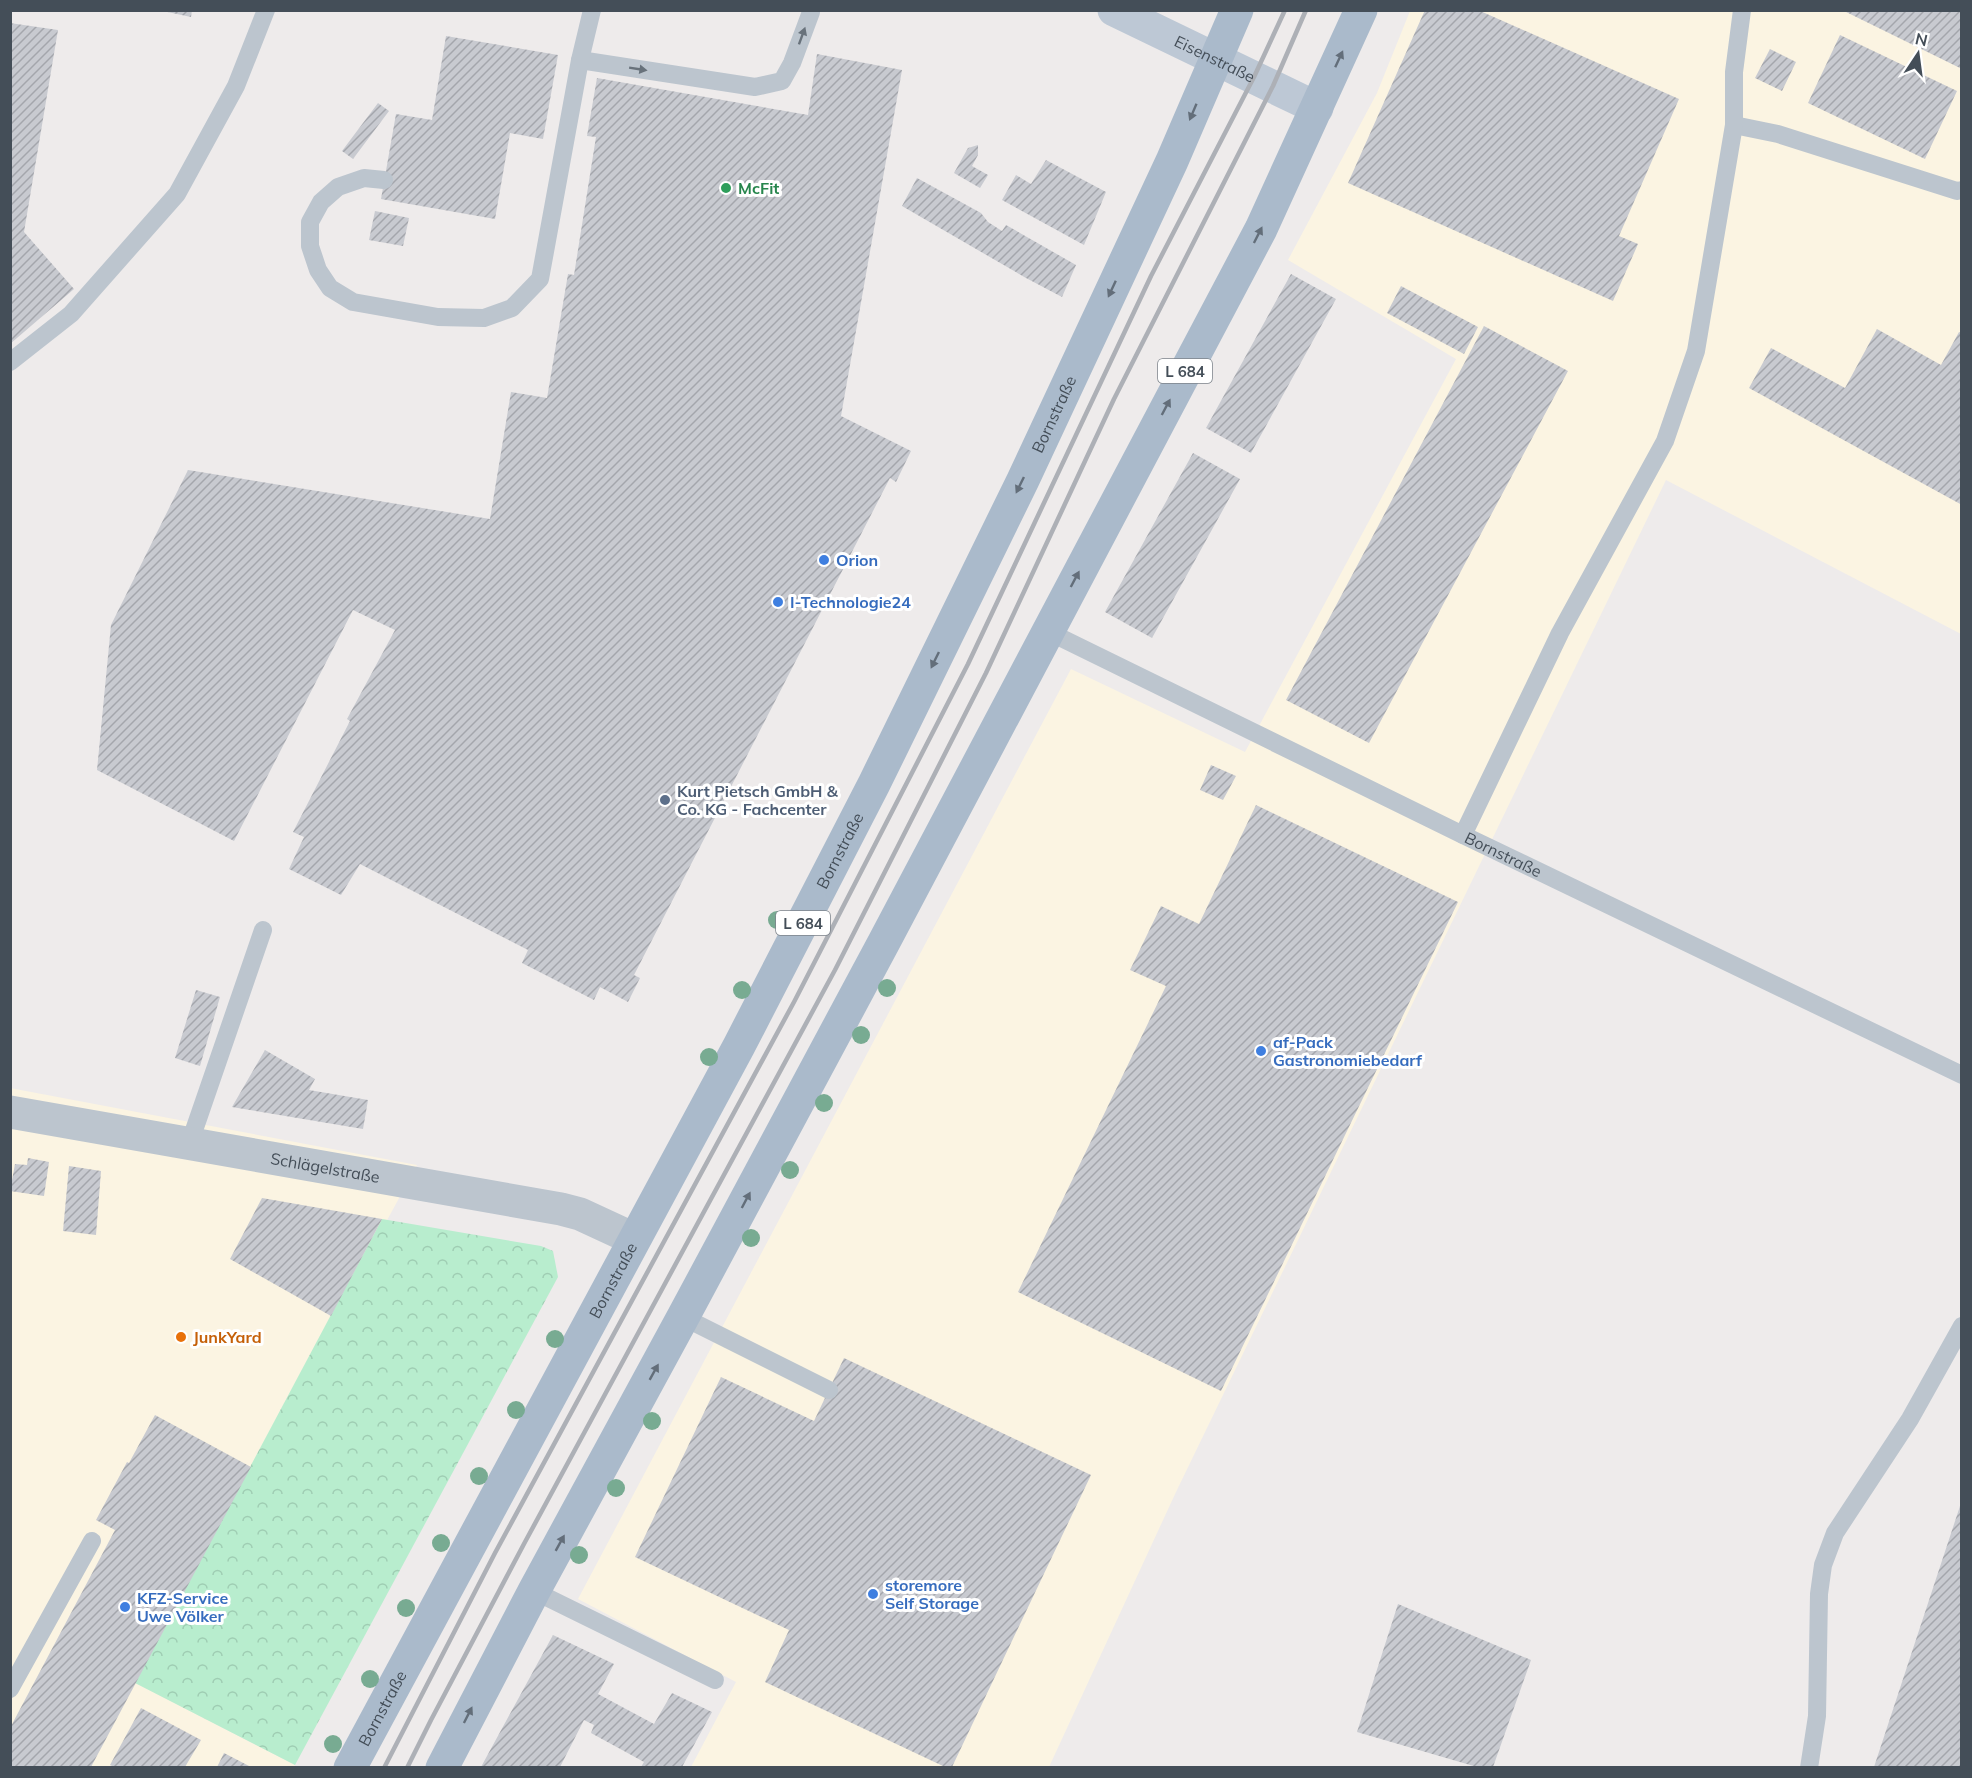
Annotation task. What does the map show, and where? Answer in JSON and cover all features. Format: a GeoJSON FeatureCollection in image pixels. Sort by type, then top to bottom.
{"type":"FeatureCollection","features":[{"type":"Feature","properties":{"kind":"main road","name":"Bornstraße"},"geometry":{"type":"LineString","coordinates":[[350,1767],[739,1046],[920,690],[1023,480],[1172,161],[1237,10]]}},
{"type":"Feature","properties":{"kind":"main road","name":"L 684"},"geometry":{"type":"LineString","coordinates":[[442,1767],[534,1591],[879,952],[1261,230],[1361,10]]}},
{"type":"Feature","properties":{"kind":"street","name":"Eisenstraße"},"geometry":{"type":"LineString","coordinates":[[1114,10],[1317,108]]}},
{"type":"Feature","properties":{"kind":"street","name":"Schlägelstraße"},"geometry":{"type":"LineString","coordinates":[[10,1112],[561,1209],[580,1214],[634,1239]]}},
{"type":"Feature","properties":{"kind":"lane"},"geometry":{"type":"LineString","coordinates":[[10,362],[71,314],[177,194],[236,86],[266,10]]}},
{"type":"Feature","properties":{"kind":"lane"},"geometry":{"type":"LineString","coordinates":[[384,180],[364,178],[338,187],[321,202],[310,222],[310,246],[318,270],[330,288],[353,302],[438,317],[483,318],[512,308],[540,279],[580,60],[592,10]]}},
{"type":"Feature","properties":{"kind":"lane"},"geometry":{"type":"LineString","coordinates":[[1463,835],[1560,633],[1665,441],[1696,351],[1734,125],[1734,72],[1742,10]]}},
{"type":"Feature","properties":{"kind":"lane"},"geometry":{"type":"LineString","coordinates":[[580,60],[755,87],[782,81],[792,63],[811,12]]}},
{"type":"Feature","properties":{"kind":"lane"},"geometry":{"type":"LineString","coordinates":[[1734,125],[1778,134],[1957,191],[1962,190]]}},
{"type":"Feature","properties":{"kind":"lane","name":"Bornstraße"},"geometry":{"type":"LineString","coordinates":[[1047,631],[1463,835],[1962,1075]]}},
{"type":"Feature","properties":{"kind":"lane"},"geometry":{"type":"LineString","coordinates":[[190,1143],[263,930]]}},
{"type":"Feature","properties":{"kind":"lane"},"geometry":{"type":"LineString","coordinates":[[683,1317],[829,1390]]}},
{"type":"Feature","properties":{"kind":"lane"},"geometry":{"type":"LineString","coordinates":[[1809,1767],[1817,1716],[1819,1594],[1823,1565],[1835,1533],[1910,1419],[1962,1326]]}},
{"type":"Feature","properties":{"kind":"lane"},"geometry":{"type":"LineString","coordinates":[[10,1689],[92,1541]]}},
{"type":"Feature","properties":{"kind":"lane"},"geometry":{"type":"LineString","coordinates":[[534,1591],[715,1680]]}},
{"type":"Feature","properties":{"kind":"shaded area"},"geometry":{"type":"Polygon","coordinates":[[[1410,11],[1961,11],[1961,634],[1666,480],[1176,1492],[1049,1767],[691,1767],[736,1682],[578,1599],[1071,669],[1245,752],[1456,359],[1288,260],[1377,93],[1410,11]]]}},
{"type":"Feature","properties":{"kind":"shaded area"},"geometry":{"type":"Polygon","coordinates":[[[10,1088],[417,1165],[136,1683],[295,1765],[294,1767],[11,1767],[10,1088]]]}},
{"type":"Feature","properties":{"kind":"green space"},"geometry":{"type":"Polygon","coordinates":[[[382,1219],[541,1246],[553,1251],[558,1277],[295,1765],[135,1683],[382,1219]]]}},
{"type":"Feature","properties":{"kind":"building"},"geometry":{"type":"Polygon","coordinates":[[[158,10],[192,10],[191,17],[158,10]]]}},
{"type":"Feature","properties":{"kind":"building"},"geometry":{"type":"Polygon","coordinates":[[[1425,10],[1478,10],[1679,99],[1619,236],[1638,244],[1613,301],[1348,183],[1425,10]]]}},
{"type":"Feature","properties":{"kind":"building"},"geometry":{"type":"Polygon","coordinates":[[[1842,10],[1962,10],[1962,69],[1842,10]]]}},
{"type":"Feature","properties":{"kind":"building"},"geometry":{"type":"Polygon","coordinates":[[[10,23],[58,30],[24,232],[74,289],[10,344],[10,23]]]}},
{"type":"Feature","properties":{"kind":"building"},"geometry":{"type":"Polygon","coordinates":[[[1840,35],[1957,91],[1925,159],[1808,103],[1840,35]]]}},
{"type":"Feature","properties":{"kind":"building"},"geometry":{"type":"Polygon","coordinates":[[[446,36],[558,55],[543,139],[510,133],[495,219],[381,199],[396,114],[432,120],[446,36]]]}},
{"type":"Feature","properties":{"kind":"building"},"geometry":{"type":"Polygon","coordinates":[[[1770,49],[1796,62],[1782,91],[1755,78],[1770,49]]]}},
{"type":"Feature","properties":{"kind":"building"},"geometry":{"type":"Polygon","coordinates":[[[817,54],[902,70],[841,416],[911,451],[896,482],[890,478],[634,975],[640,978],[628,1002],[600,987],[594,1000],[522,963],[528,950],[360,864],[341,895],[289,869],[304,837],[293,832],[350,721],[347,719],[395,630],[353,610],[234,841],[97,770],[111,625],[188,470],[490,519],[511,392],[547,398],[568,274],[574,275],[596,137],[587,136],[597,78],[808,115],[817,54]]]}},
{"type":"Feature","properties":{"kind":"building"},"geometry":{"type":"Polygon","coordinates":[[[378,103],[389,111],[353,159],[342,151],[378,103]]]}},
{"type":"Feature","properties":{"kind":"building"},"geometry":{"type":"Polygon","coordinates":[[[978,145],[978,155],[972,166],[988,175],[980,188],[954,173],[968,148],[978,145]]]}},
{"type":"Feature","properties":{"kind":"building"},"geometry":{"type":"Polygon","coordinates":[[[1046,160],[1106,192],[1084,245],[1002,200],[1016,175],[1031,184],[1046,160]]]}},
{"type":"Feature","properties":{"kind":"building"},"geometry":{"type":"Polygon","coordinates":[[[917,178],[981,213],[988,222],[1002,231],[1006,225],[1076,265],[1062,297],[902,206],[917,178]]]}},
{"type":"Feature","properties":{"kind":"building"},"geometry":{"type":"Polygon","coordinates":[[[375,211],[409,218],[403,246],[369,240],[375,211]]]}},
{"type":"Feature","properties":{"kind":"building"},"geometry":{"type":"Polygon","coordinates":[[[1291,274],[1336,299],[1251,453],[1206,428],[1291,274]]]}},
{"type":"Feature","properties":{"kind":"building"},"geometry":{"type":"Polygon","coordinates":[[[1401,286],[1478,327],[1464,354],[1387,313],[1401,286]]]}},
{"type":"Feature","properties":{"kind":"building"},"geometry":{"type":"Polygon","coordinates":[[[1484,326],[1568,371],[1369,743],[1286,700],[1484,326]]]}},
{"type":"Feature","properties":{"kind":"building"},"geometry":{"type":"Polygon","coordinates":[[[1877,329],[1941,365],[1959,332],[1962,333],[1962,505],[1749,388],[1771,348],[1845,388],[1877,329]]]}},
{"type":"Feature","properties":{"kind":"building"},"geometry":{"type":"Polygon","coordinates":[[[1193,453],[1240,479],[1152,638],[1105,612],[1193,453]]]}},
{"type":"Feature","properties":{"kind":"building"},"geometry":{"type":"Polygon","coordinates":[[[1211,765],[1236,776],[1223,800],[1200,790],[1211,765]]]}},
{"type":"Feature","properties":{"kind":"building","name":"af-Pack Gastronomiebedarf"},"geometry":{"type":"Polygon","coordinates":[[[1256,805],[1458,902],[1221,1391],[1018,1292],[1166,986],[1130,970],[1161,906],[1199,924],[1256,805]]]}},
{"type":"Feature","properties":{"kind":"building"},"geometry":{"type":"Polygon","coordinates":[[[196,990],[220,997],[200,1066],[175,1058],[196,990]]]}},
{"type":"Feature","properties":{"kind":"building"},"geometry":{"type":"Polygon","coordinates":[[[265,1050],[315,1079],[309,1090],[368,1100],[363,1129],[232,1107],[265,1050]]]}},
{"type":"Feature","properties":{"kind":"building"},"geometry":{"type":"Polygon","coordinates":[[[28,1158],[49,1162],[44,1196],[10,1191],[15,1164],[27,1165],[28,1158]]]}},
{"type":"Feature","properties":{"kind":"building"},"geometry":{"type":"Polygon","coordinates":[[[69,1166],[101,1171],[96,1235],[63,1231],[69,1166]]]}},
{"type":"Feature","properties":{"kind":"building"},"geometry":{"type":"Polygon","coordinates":[[[262,1198],[382,1219],[331,1316],[230,1259],[262,1198]]]}},
{"type":"Feature","properties":{"kind":"building","name":"storemore Self Storage"},"geometry":{"type":"Polygon","coordinates":[[[844,1358],[1091,1475],[952,1767],[945,1767],[765,1682],[789,1630],[635,1557],[721,1377],[814,1421],[844,1358]]]}},
{"type":"Feature","properties":{"kind":"building","name":"KFZ-Service Uwe Völker"},"geometry":{"type":"Polygon","coordinates":[[[155,1415],[251,1467],[91,1767],[10,1767],[10,1728],[115,1530],[96,1520],[155,1415]]]}},
{"type":"Feature","properties":{"kind":"building"},"geometry":{"type":"Polygon","coordinates":[[[1961,1503],[1962,1767],[1874,1767],[1961,1503]]]}},
{"type":"Feature","properties":{"kind":"building"},"geometry":{"type":"Polygon","coordinates":[[[1398,1604],[1531,1660],[1493,1767],[1477,1767],[1357,1732],[1398,1604]]]}},
{"type":"Feature","properties":{"kind":"building"},"geometry":{"type":"Polygon","coordinates":[[[553,1635],[614,1664],[598,1694],[654,1724],[672,1693],[712,1712],[682,1767],[641,1767],[644,1762],[591,1733],[594,1725],[584,1720],[560,1767],[481,1767],[553,1635]]]}},
{"type":"Feature","properties":{"kind":"building"},"geometry":{"type":"Polygon","coordinates":[[[141,1708],[201,1740],[185,1767],[114,1767],[110,1765],[141,1708]]]}},
{"type":"Feature","properties":{"kind":"building"},"geometry":{"type":"Polygon","coordinates":[[[224,1753],[251,1767],[217,1767],[224,1753]]]}},
{"type":"Feature","properties":{"kind":"railway"},"geometry":{"type":"LineString","coordinates":[[384,1768],[495,1553],[794,1002],[968,664],[1151,276],[1254,77],[1285,10]]}},
{"type":"Feature","properties":{"kind":"railway"},"geometry":{"type":"LineString","coordinates":[[407,1768],[525,1542],[835,970],[986,673],[1114,399],[1273,86],[1306,10]]}},
{"type":"Feature","properties":{"kind":"place","name":"McFit"},"geometry":{"type":"Point","coordinates":[726,188]}},
{"type":"Feature","properties":{"kind":"place","name":"Orion"},"geometry":{"type":"Point","coordinates":[824,560]}},
{"type":"Feature","properties":{"kind":"place","name":"I-Technologie24"},"geometry":{"type":"Point","coordinates":[778,602]}},
{"type":"Feature","properties":{"kind":"place","name":"Kurt Pietsch GmbH & Co. KG - Fachcenter"},"geometry":{"type":"Point","coordinates":[665,800]}},
{"type":"Feature","properties":{"kind":"place","name":"af-Pack Gastronomiebedarf"},"geometry":{"type":"Point","coordinates":[1261,1051]}},
{"type":"Feature","properties":{"kind":"place","name":"JunkYard"},"geometry":{"type":"Point","coordinates":[181,1337]}},
{"type":"Feature","properties":{"kind":"place","name":"storemore Self Storage"},"geometry":{"type":"Point","coordinates":[873,1594]}},
{"type":"Feature","properties":{"kind":"place","name":"KFZ-Service Uwe Völker"},"geometry":{"type":"Point","coordinates":[125,1607]}}]}
